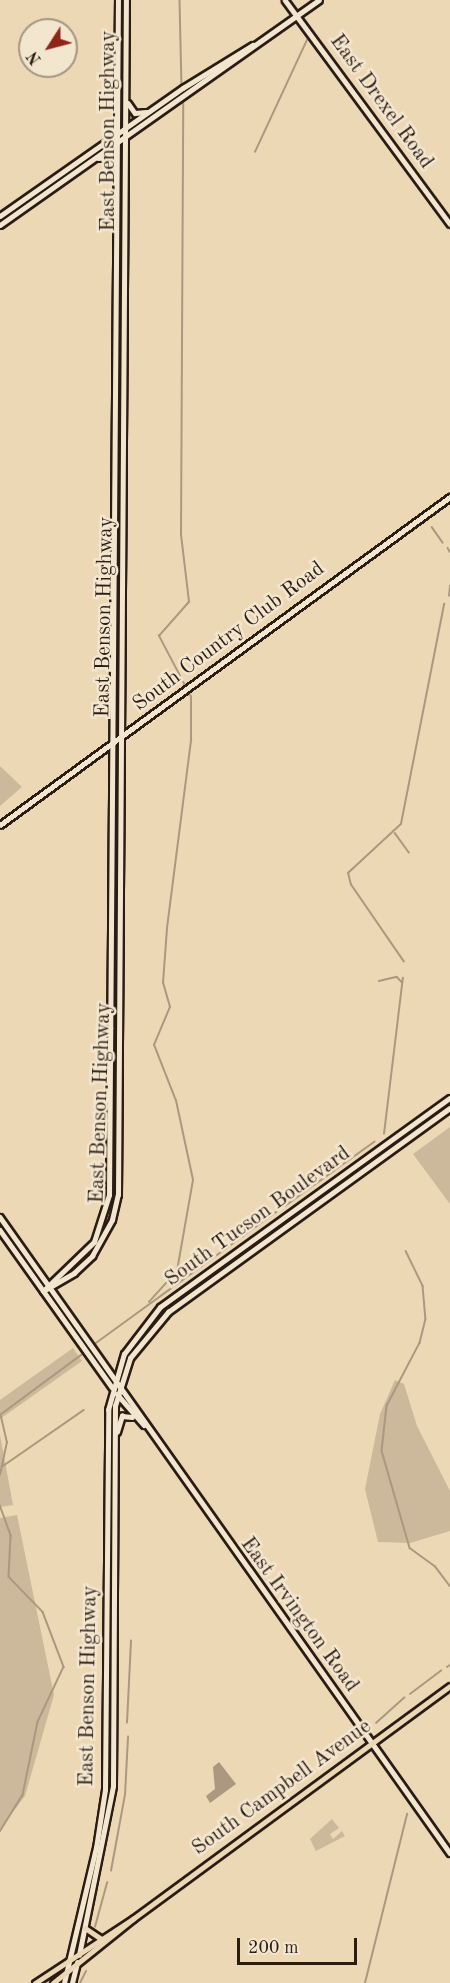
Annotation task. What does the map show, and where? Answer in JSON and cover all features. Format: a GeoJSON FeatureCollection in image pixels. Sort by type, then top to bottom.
{"type":"FeatureCollection","features":[{"type":"Feature","properties":{"kind":"main road","name":"East Benson Highway"},"geometry":{"type":"LineString","coordinates":[[50,1286],[89,1248],[109,1196],[118,0]]}},
{"type":"Feature","properties":{"kind":"main road","name":"East Benson Highway"},"geometry":{"type":"LineString","coordinates":[[43,1291],[92,1256],[112,1220],[118,1195],[126,0]]}},
{"type":"Feature","properties":{"kind":"main road","name":"East Drexel Road"},"geometry":{"type":"LineString","coordinates":[[285,0],[450,224]]}},
{"type":"Feature","properties":{"kind":"main road"},"geometry":{"type":"LineString","coordinates":[[0,225],[319,0]]}},
{"type":"Feature","properties":{"kind":"main road"},"geometry":{"type":"LineString","coordinates":[[0,216],[149,111],[258,43]]}},
{"type":"Feature","properties":{"kind":"main road"},"geometry":{"type":"LineString","coordinates":[[126,90],[131,110],[149,111]]}},
{"type":"Feature","properties":{"kind":"main road"},"geometry":{"type":"LineString","coordinates":[[90,160],[110,157],[117,173]]}},
{"type":"Feature","properties":{"kind":"main road"},"geometry":{"type":"LineString","coordinates":[[117,288],[125,287]]}},
{"type":"Feature","properties":{"kind":"main road","name":"South Country Club Road"},"geometry":{"type":"LineString","coordinates":[[0,825],[450,497]]}},
{"type":"Feature","properties":{"kind":"main road","name":"South Tucson Boulevard"},"geometry":{"type":"LineString","coordinates":[[111,1386],[124,1354],[160,1307],[450,1098]]}},
{"type":"Feature","properties":{"kind":"main road","name":"South Tucson Boulevard"},"geometry":{"type":"LineString","coordinates":[[117,1394],[139,1343],[168,1312],[450,1108]]}},
{"type":"Feature","properties":{"kind":"main road","name":"East Irvington Road"},"geometry":{"type":"LineString","coordinates":[[0,1217],[106,1363],[144,1425],[450,1853]]}},
{"type":"Feature","properties":{"kind":"main road","name":"East Irvington Road"},"geometry":{"type":"LineString","coordinates":[[0,1230],[136,1420],[144,1425]]}},
{"type":"Feature","properties":{"kind":"main road"},"geometry":{"type":"LineString","coordinates":[[106,1363],[114,1364],[124,1354]]}},
{"type":"Feature","properties":{"kind":"main road","name":"East Benson Highway"},"geometry":{"type":"LineString","coordinates":[[64,1983],[103,1802],[111,1386]]}},
{"type":"Feature","properties":{"kind":"main road","name":"East Benson Highway"},"geometry":{"type":"LineString","coordinates":[[72,1983],[113,1786],[117,1394]]}},
{"type":"Feature","properties":{"kind":"main road"},"geometry":{"type":"LineString","coordinates":[[115,1438],[122,1416],[136,1420]]}},
{"type":"Feature","properties":{"kind":"main road"},"geometry":{"type":"LineString","coordinates":[[108,1597],[116,1596]]}},
{"type":"Feature","properties":{"kind":"main road","name":"South Campbell Avenue"},"geometry":{"type":"LineString","coordinates":[[35,1983],[100,1938],[134,1918],[450,1686]]}},
{"type":"Feature","properties":{"kind":"main road","name":"South Campbell Avenue"},"geometry":{"type":"LineString","coordinates":[[53,1983],[124,1931],[134,1918]]}},
{"type":"Feature","properties":{"kind":"main road"},"geometry":{"type":"LineString","coordinates":[[85,1928],[100,1938]]}},
{"type":"Feature","properties":{"kind":"shaded area"},"geometry":{"type":"Polygon","coordinates":[[[0,766],[22,787],[0,806],[0,766]]]}},
{"type":"Feature","properties":{"kind":"shaded area"},"geometry":{"type":"Polygon","coordinates":[[[450,1127],[450,1204],[413,1154],[450,1127]]]}},
{"type":"Feature","properties":{"kind":"shaded area"},"geometry":{"type":"Polygon","coordinates":[[[73,1348],[82,1361],[0,1419],[0,1400],[73,1348]]]}},
{"type":"Feature","properties":{"kind":"shaded area"},"geometry":{"type":"Polygon","coordinates":[[[395,1380],[404,1384],[417,1426],[450,1491],[450,1531],[410,1543],[378,1542],[365,1489],[380,1414],[395,1380]]]}},
{"type":"Feature","properties":{"kind":"shaded area"},"geometry":{"type":"Polygon","coordinates":[[[0,1435],[13,1505],[0,1507],[0,1435]]]}},
{"type":"Feature","properties":{"kind":"shaded area"},"geometry":{"type":"Polygon","coordinates":[[[17,1515],[54,1695],[25,1796],[0,1829],[0,1518],[17,1515]]]}},
{"type":"Feature","properties":{"kind":"shaded area"},"geometry":{"type":"Polygon","coordinates":[[[219,1762],[236,1784],[210,1803],[206,1796],[215,1789],[213,1767],[219,1762]]]}},
{"type":"Feature","properties":{"kind":"shaded area"},"geometry":{"type":"Polygon","coordinates":[[[332,1819],[339,1828],[330,1834],[333,1839],[342,1831],[345,1836],[316,1851],[310,1839],[332,1819]]]}},
{"type":"Feature","properties":{"kind":"waterway"},"geometry":{"type":"LineString","coordinates":[[180,0],[182,86]]}},
{"type":"Feature","properties":{"kind":"waterway"},"geometry":{"type":"LineString","coordinates":[[255,152],[307,40]]}},
{"type":"Feature","properties":{"kind":"waterway"},"geometry":{"type":"LineString","coordinates":[[149,1302],[177,1271],[193,1180],[176,1101],[154,1045],[170,1007],[163,983],[167,928],[191,740],[191,697],[159,636],[189,602],[181,535],[183,104]]}},
{"type":"Feature","properties":{"kind":"waterway"},"geometry":{"type":"LineString","coordinates":[[432,527],[443,543]]}},
{"type":"Feature","properties":{"kind":"waterway"},"geometry":{"type":"LineString","coordinates":[[448,548],[450,552]]}},
{"type":"Feature","properties":{"kind":"waterway"},"geometry":{"type":"LineString","coordinates":[[449,596],[450,586]]}},
{"type":"Feature","properties":{"kind":"waterway"},"geometry":{"type":"LineString","coordinates":[[404,962],[351,885],[348,873],[401,824],[444,604]]}},
{"type":"Feature","properties":{"kind":"waterway"},"geometry":{"type":"LineString","coordinates":[[395,833],[409,852]]}},
{"type":"Feature","properties":{"kind":"waterway"},"geometry":{"type":"LineString","coordinates":[[379,981],[397,977],[402,982]]}},
{"type":"Feature","properties":{"kind":"waterway"},"geometry":{"type":"LineString","coordinates":[[384,1134],[403,978]]}},
{"type":"Feature","properties":{"kind":"waterway"},"geometry":{"type":"LineString","coordinates":[[285,1206],[374,1142]]}},
{"type":"Feature","properties":{"kind":"waterway"},"geometry":{"type":"LineString","coordinates":[[96,1343],[276,1212]]}},
{"type":"Feature","properties":{"kind":"waterway"},"geometry":{"type":"LineString","coordinates":[[406,1251],[423,1286],[426,1319],[420,1343],[387,1406],[382,1451],[410,1548],[435,1566],[450,1586]]}},
{"type":"Feature","properties":{"kind":"waterway"},"geometry":{"type":"LineString","coordinates":[[0,1415],[81,1355]]}},
{"type":"Feature","properties":{"kind":"waterway"},"geometry":{"type":"LineString","coordinates":[[3,1466],[84,1410]]}},
{"type":"Feature","properties":{"kind":"waterway"},"geometry":{"type":"LineString","coordinates":[[0,1475],[7,1443],[1,1416]]}},
{"type":"Feature","properties":{"kind":"waterway"},"geometry":{"type":"LineString","coordinates":[[0,1505],[11,1536],[9,1577],[43,1612],[64,1667],[38,1722],[23,1795],[0,1832]]}},
{"type":"Feature","properties":{"kind":"waterway"},"geometry":{"type":"LineString","coordinates":[[127,1723],[131,1641]]}},
{"type":"Feature","properties":{"kind":"waterway"},"geometry":{"type":"LineString","coordinates":[[410,1694],[441,1671]]}},
{"type":"Feature","properties":{"kind":"waterway"},"geometry":{"type":"LineString","coordinates":[[376,1723],[404,1698]]}},
{"type":"Feature","properties":{"kind":"waterway"},"geometry":{"type":"LineString","coordinates":[[111,1871],[125,1795],[128,1737]]}},
{"type":"Feature","properties":{"kind":"waterway"},"geometry":{"type":"LineString","coordinates":[[365,1983],[407,1814]]}},
{"type":"Feature","properties":{"kind":"waterway"},"geometry":{"type":"LineString","coordinates":[[95,1927],[107,1883]]}},
{"type":"Feature","properties":{"kind":"waterway"},"geometry":{"type":"LineString","coordinates":[[80,1983],[86,1971]]}}]}
